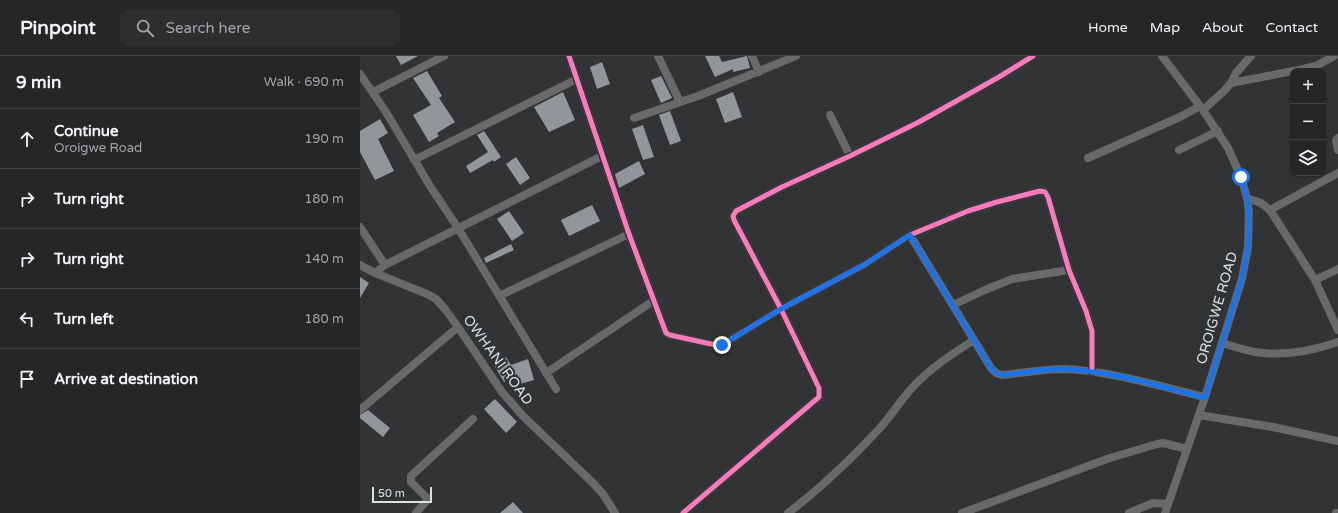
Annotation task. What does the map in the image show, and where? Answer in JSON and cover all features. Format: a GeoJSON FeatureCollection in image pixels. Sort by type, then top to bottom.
{"type":"FeatureCollection","features":[{"type":"Feature","properties":{"kind":"street"},"geometry":{"type":"LineString","coordinates":[[373,92],[444,56]]}},
{"type":"Feature","properties":{"kind":"street"},"geometry":{"type":"LineString","coordinates":[[569,56],[628,234],[666,333],[670,336],[716,346],[722,345],[781,309],[864,265],[910,235],[968,211],[1040,191],[1045,192],[1048,197],[1069,270],[1086,311],[1092,331],[1092,372]]}},
{"type":"Feature","properties":{"kind":"street"},"geometry":{"type":"LineString","coordinates":[[658,56],[680,102]]}},
{"type":"Feature","properties":{"kind":"street"},"geometry":{"type":"LineString","coordinates":[[752,56],[759,72]]}},
{"type":"Feature","properties":{"kind":"street"},"geometry":{"type":"LineString","coordinates":[[634,118],[759,72],[796,56]]}},
{"type":"Feature","properties":{"kind":"street"},"geometry":{"type":"LineString","coordinates":[[683,513],[819,397],[819,388],[781,309],[734,220],[733,216],[736,211],[782,186],[850,156],[919,122],[999,77],[1032,56]]}},
{"type":"Feature","properties":{"kind":"street","name":"OROIGWE ROAD"},"geometry":{"type":"LineString","coordinates":[[1162,56],[1218,131],[1235,162],[1247,198],[1248,212],[1246,259],[1205,398],[1165,513]]}},
{"type":"Feature","properties":{"kind":"street"},"geometry":{"type":"LineString","coordinates":[[1088,158],[1201,108],[1215,100],[1231,83],[1236,73],[1251,56]]}},
{"type":"Feature","properties":{"kind":"street"},"geometry":{"type":"LineString","coordinates":[[1307,68],[1316,66],[1334,56]]}},
{"type":"Feature","properties":{"kind":"street"},"geometry":{"type":"LineString","coordinates":[[1231,83],[1290,72]]}},
{"type":"Feature","properties":{"kind":"street"},"geometry":{"type":"LineString","coordinates":[[360,74],[373,92],[414,160],[458,228],[556,389]]}},
{"type":"Feature","properties":{"kind":"street"},"geometry":{"type":"LineString","coordinates":[[414,160],[577,79]]}},
{"type":"Feature","properties":{"kind":"street"},"geometry":{"type":"LineString","coordinates":[[830,115],[850,156]]}},
{"type":"Feature","properties":{"kind":"street"},"geometry":{"type":"LineString","coordinates":[[1179,150],[1218,131]]}},
{"type":"Feature","properties":{"kind":"street"},"geometry":{"type":"LineString","coordinates":[[1338,138],[1336,141],[1338,150]]}},
{"type":"Feature","properties":{"kind":"street"},"geometry":{"type":"LineString","coordinates":[[376,273],[385,265],[602,156]]}},
{"type":"Feature","properties":{"kind":"street"},"geometry":{"type":"LineString","coordinates":[[1270,210],[1338,173]]}},
{"type":"Feature","properties":{"kind":"street"},"geometry":{"type":"LineString","coordinates":[[1247,198],[1261,203],[1270,210],[1315,280],[1338,330]]}},
{"type":"Feature","properties":{"kind":"street"},"geometry":{"type":"LineString","coordinates":[[360,227],[385,265]]}},
{"type":"Feature","properties":{"kind":"street"},"geometry":{"type":"LineString","coordinates":[[499,296],[628,234]]}},
{"type":"Feature","properties":{"kind":"street"},"geometry":{"type":"LineString","coordinates":[[910,235],[991,368],[996,373],[1002,375],[1052,369],[1092,372],[1141,381],[1205,398]]}},
{"type":"Feature","properties":{"kind":"street","name":"OWHANI ROAD"},"geometry":{"type":"LineString","coordinates":[[360,265],[436,299],[458,327],[502,392],[523,416],[593,483],[603,494],[615,513]]}},
{"type":"Feature","properties":{"kind":"street"},"geometry":{"type":"LineString","coordinates":[[1315,280],[1338,269]]}},
{"type":"Feature","properties":{"kind":"street"},"geometry":{"type":"LineString","coordinates":[[954,305],[1012,279],[1069,270]]}},
{"type":"Feature","properties":{"kind":"street"},"geometry":{"type":"LineString","coordinates":[[546,373],[653,301]]}},
{"type":"Feature","properties":{"kind":"street"},"geometry":{"type":"LineString","coordinates":[[360,410],[458,327]]}},
{"type":"Feature","properties":{"kind":"street"},"geometry":{"type":"LineString","coordinates":[[788,513],[843,466],[880,428],[922,377],[955,352],[974,340]]}},
{"type":"Feature","properties":{"kind":"street"},"geometry":{"type":"LineString","coordinates":[[1222,343],[1255,352],[1272,353],[1299,352],[1324,347],[1338,342]]}},
{"type":"Feature","properties":{"kind":"street"},"geometry":{"type":"LineString","coordinates":[[1199,415],[1273,427],[1338,440]]}},
{"type":"Feature","properties":{"kind":"street"},"geometry":{"type":"LineString","coordinates":[[416,513],[427,498],[411,482],[411,476],[473,419]]}},
{"type":"Feature","properties":{"kind":"street"},"geometry":{"type":"LineString","coordinates":[[962,513],[1107,459],[1157,444],[1163,443],[1187,450]]}},
{"type":"Feature","properties":{"kind":"street"},"geometry":{"type":"LineString","coordinates":[[1129,513],[1153,503],[1168,504]]}},
{"type":"Feature","properties":{"kind":"building"},"geometry":{"type":"Polygon","coordinates":[[[396,56],[418,56],[401,65],[396,56]]]}},
{"type":"Feature","properties":{"kind":"building"},"geometry":{"type":"Polygon","coordinates":[[[705,56],[719,56],[722,62],[747,56],[750,68],[733,72],[733,69],[715,77],[705,56]]]}},
{"type":"Feature","properties":{"kind":"building"},"geometry":{"type":"Polygon","coordinates":[[[602,62],[610,84],[597,89],[590,67],[602,62]]]}},
{"type":"Feature","properties":{"kind":"building"},"geometry":{"type":"Polygon","coordinates":[[[427,71],[442,96],[439,98],[455,122],[437,133],[439,136],[429,142],[413,115],[431,105],[413,78],[427,71]]]}},
{"type":"Feature","properties":{"kind":"building"},"geometry":{"type":"Polygon","coordinates":[[[661,76],[672,98],[661,103],[651,80],[661,76]]]}},
{"type":"Feature","properties":{"kind":"building"},"geometry":{"type":"Polygon","coordinates":[[[563,92],[575,120],[549,132],[534,107],[563,92]]]}},
{"type":"Feature","properties":{"kind":"building"},"geometry":{"type":"Polygon","coordinates":[[[733,92],[742,117],[725,123],[716,99],[733,92]]]}},
{"type":"Feature","properties":{"kind":"building"},"geometry":{"type":"Polygon","coordinates":[[[670,111],[681,141],[670,145],[659,115],[670,111]]]}},
{"type":"Feature","properties":{"kind":"building"},"geometry":{"type":"Polygon","coordinates":[[[380,119],[388,133],[378,139],[394,171],[375,180],[360,152],[360,131],[380,119]]]}},
{"type":"Feature","properties":{"kind":"building"},"geometry":{"type":"Polygon","coordinates":[[[643,125],[654,157],[643,160],[632,129],[643,125]]]}},
{"type":"Feature","properties":{"kind":"building"},"geometry":{"type":"Polygon","coordinates":[[[484,131],[501,157],[494,162],[493,160],[470,173],[466,166],[488,152],[477,135],[484,131]]]}},
{"type":"Feature","properties":{"kind":"building"},"geometry":{"type":"Polygon","coordinates":[[[516,157],[530,178],[520,185],[506,164],[516,157]]]}},
{"type":"Feature","properties":{"kind":"building"},"geometry":{"type":"Polygon","coordinates":[[[639,161],[645,174],[619,188],[615,174],[639,161]]]}},
{"type":"Feature","properties":{"kind":"building"},"geometry":{"type":"Polygon","coordinates":[[[592,205],[600,221],[569,236],[561,220],[592,205]]]}},
{"type":"Feature","properties":{"kind":"building"},"geometry":{"type":"Polygon","coordinates":[[[509,211],[524,233],[512,241],[497,219],[509,211]]]}},
{"type":"Feature","properties":{"kind":"building"},"geometry":{"type":"Polygon","coordinates":[[[511,244],[514,250],[486,263],[484,258],[511,244]]]}},
{"type":"Feature","properties":{"kind":"building"},"geometry":{"type":"Polygon","coordinates":[[[360,277],[369,283],[360,298],[360,277]]]}},
{"type":"Feature","properties":{"kind":"building"},"geometry":{"type":"Polygon","coordinates":[[[506,357],[511,365],[528,359],[534,380],[520,384],[517,374],[504,382],[494,365],[506,357]]]}},
{"type":"Feature","properties":{"kind":"building"},"geometry":{"type":"Polygon","coordinates":[[[495,399],[517,422],[506,433],[484,409],[495,399]]]}},
{"type":"Feature","properties":{"kind":"building"},"geometry":{"type":"Polygon","coordinates":[[[368,410],[390,428],[383,437],[360,418],[360,415],[368,410]]]}},
{"type":"Feature","properties":{"kind":"building"},"geometry":{"type":"Polygon","coordinates":[[[513,502],[523,513],[500,513],[513,502]]]}},
{"type":"Feature","properties":{"kind":"cycle path"},"geometry":{"type":"LineString","coordinates":[[569,56],[629,234],[666,333],[720,346],[781,309],[864,265],[910,235],[968,211],[1040,191],[1045,192],[1048,197],[1069,270],[1086,311],[1092,331],[1092,372]]}},
{"type":"Feature","properties":{"kind":"cycle path"},"geometry":{"type":"LineString","coordinates":[[683,513],[819,397],[819,388],[781,309],[734,220],[733,216],[736,211],[782,187],[919,122],[1033,56]]}},
{"type":"Feature","properties":{"kind":"route"},"geometry":{"type":"LineString","coordinates":[[722,345],[781,309],[822,289],[864,265],[910,235],[991,368],[996,373],[1002,375],[1052,369],[1092,372],[1141,381],[1205,398],[1242,279],[1248,247],[1247,198],[1241,177]]}}]}
